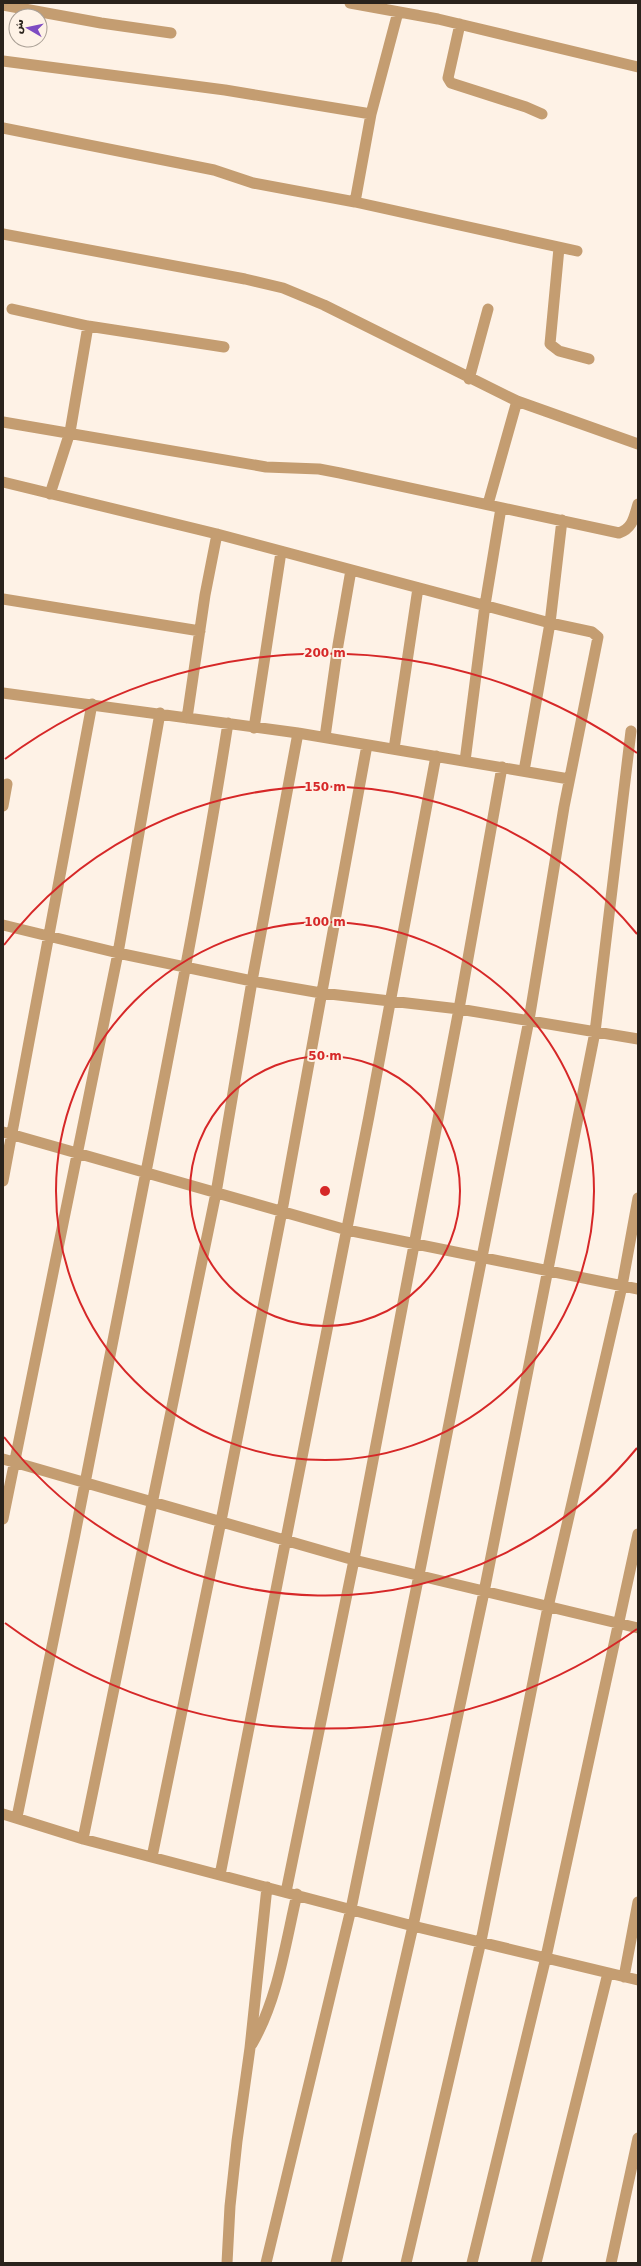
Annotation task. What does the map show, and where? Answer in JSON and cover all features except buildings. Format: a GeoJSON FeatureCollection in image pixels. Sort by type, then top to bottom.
{"type":"FeatureCollection","features":[{"type":"Feature","properties":{"kind":"street"},"geometry":{"type":"LineString","coordinates":[[350,3],[460,24],[638,67]]}},
{"type":"Feature","properties":{"kind":"street"},"geometry":{"type":"LineString","coordinates":[[3,5],[101,23],[171,33]]}},
{"type":"Feature","properties":{"kind":"street"},"geometry":{"type":"LineString","coordinates":[[354,202],[371,114],[398,12]]}},
{"type":"Feature","properties":{"kind":"street"},"geometry":{"type":"LineString","coordinates":[[460,24],[448,78],[451,83],[526,107],[542,114]]}},
{"type":"Feature","properties":{"kind":"street"},"geometry":{"type":"LineString","coordinates":[[3,61],[239,92],[371,114]]}},
{"type":"Feature","properties":{"kind":"street"},"geometry":{"type":"LineString","coordinates":[[3,128],[195,166],[259,184],[354,202],[577,251]]}},
{"type":"Feature","properties":{"kind":"street"},"geometry":{"type":"LineString","coordinates":[[3,234],[245,279],[283,288],[324,305],[469,379],[517,401],[638,444]]}},
{"type":"Feature","properties":{"kind":"street"},"geometry":{"type":"LineString","coordinates":[[559,248],[550,344],[559,350],[589,359]]}},
{"type":"Feature","properties":{"kind":"street"},"geometry":{"type":"LineString","coordinates":[[12,309],[88,326],[224,347]]}},
{"type":"Feature","properties":{"kind":"street"},"geometry":{"type":"LineString","coordinates":[[469,379],[488,309]]}},
{"type":"Feature","properties":{"kind":"street"},"geometry":{"type":"LineString","coordinates":[[50,494],[70,432],[88,326]]}},
{"type":"Feature","properties":{"kind":"street"},"geometry":{"type":"LineString","coordinates":[[488,504],[517,401]]}},
{"type":"Feature","properties":{"kind":"street"},"geometry":{"type":"LineString","coordinates":[[3,422],[70,432],[266,467],[319,470],[396,484],[619,533],[626,530],[632,524],[638,504]]}},
{"type":"Feature","properties":{"kind":"street"},"geometry":{"type":"LineString","coordinates":[[3,482],[217,534],[550,623],[592,632],[598,637],[570,779],[528,1020],[483,1256],[351,1909],[266,2263]]}},
{"type":"Feature","properties":{"kind":"street"},"geometry":{"type":"LineString","coordinates":[[466,761],[485,605],[501,508]]}},
{"type":"Feature","properties":{"kind":"street"},"geometry":{"type":"LineString","coordinates":[[524,771],[550,623],[562,520]]}},
{"type":"Feature","properties":{"kind":"street"},"geometry":{"type":"LineString","coordinates":[[187,718],[217,534]]}},
{"type":"Feature","properties":{"kind":"street"},"geometry":{"type":"LineString","coordinates":[[254,728],[281,552]]}},
{"type":"Feature","properties":{"kind":"street"},"geometry":{"type":"LineString","coordinates":[[325,737],[338,645],[351,570]]}},
{"type":"Feature","properties":{"kind":"street"},"geometry":{"type":"LineString","coordinates":[[394,749],[418,588]]}},
{"type":"Feature","properties":{"kind":"street"},"geometry":{"type":"LineString","coordinates":[[3,599],[200,631]]}},
{"type":"Feature","properties":{"kind":"street"},"geometry":{"type":"LineString","coordinates":[[3,693],[160,713],[254,728],[298,732],[570,779]]}},
{"type":"Feature","properties":{"kind":"street"},"geometry":{"type":"LineString","coordinates":[[3,1181],[8,1133],[50,935],[92,704]]}},
{"type":"Feature","properties":{"kind":"street"},"geometry":{"type":"LineString","coordinates":[[3,1519],[8,1461],[78,1154],[118,953],[160,713]]}},
{"type":"Feature","properties":{"kind":"street"},"geometry":{"type":"LineString","coordinates":[[17,1817],[86,1483],[186,968],[228,723]]}},
{"type":"Feature","properties":{"kind":"street"},"geometry":{"type":"LineString","coordinates":[[336,2263],[414,1926],[484,1592],[595,1032],[631,731]]}},
{"type":"Feature","properties":{"kind":"street"},"geometry":{"type":"LineString","coordinates":[[83,1839],[151,1502],[216,1193],[252,981],[298,732]]}},
{"type":"Feature","properties":{"kind":"street"},"geometry":{"type":"LineString","coordinates":[[152,1857],[221,1522],[282,1211],[367,745]]}},
{"type":"Feature","properties":{"kind":"street"},"geometry":{"type":"LineString","coordinates":[[220,1875],[347,1230],[436,756]]}},
{"type":"Feature","properties":{"kind":"street"},"geometry":{"type":"LineString","coordinates":[[250,2048],[265,2022],[291,1893],[459,1009],[502,767]]}},
{"type":"Feature","properties":{"kind":"street"},"geometry":{"type":"LineString","coordinates":[[3,806],[7,784]]}},
{"type":"Feature","properties":{"kind":"street"},"geometry":{"type":"LineString","coordinates":[[3,925],[50,935],[118,953],[252,981],[321,993],[459,1009],[638,1039]]}},
{"type":"Feature","properties":{"kind":"street"},"geometry":{"type":"LineString","coordinates":[[8,1133],[347,1230],[483,1256],[638,1289]]}},
{"type":"Feature","properties":{"kind":"street"},"geometry":{"type":"LineString","coordinates":[[406,2263],[481,1941],[548,1607],[622,1286],[638,1198]]}},
{"type":"Feature","properties":{"kind":"street"},"geometry":{"type":"LineString","coordinates":[[8,1461],[354,1560],[638,1628]]}},
{"type":"Feature","properties":{"kind":"street"},"geometry":{"type":"LineString","coordinates":[[472,2263],[546,1957],[617,1624],[638,1534]]}},
{"type":"Feature","properties":{"kind":"street"},"geometry":{"type":"LineString","coordinates":[[3,1814],[17,1817],[83,1839],[414,1926],[638,1980]]}},
{"type":"Feature","properties":{"kind":"street"},"geometry":{"type":"LineString","coordinates":[[228,2263],[230,2206],[236,2148],[250,2048],[267,1887]]}},
{"type":"Feature","properties":{"kind":"street"},"geometry":{"type":"LineString","coordinates":[[624,1976],[638,1902]]}},
{"type":"Feature","properties":{"kind":"street"},"geometry":{"type":"LineString","coordinates":[[536,2263],[608,1973]]}},
{"type":"Feature","properties":{"kind":"street"},"geometry":{"type":"LineString","coordinates":[[611,2263],[638,2138]]}}]}
